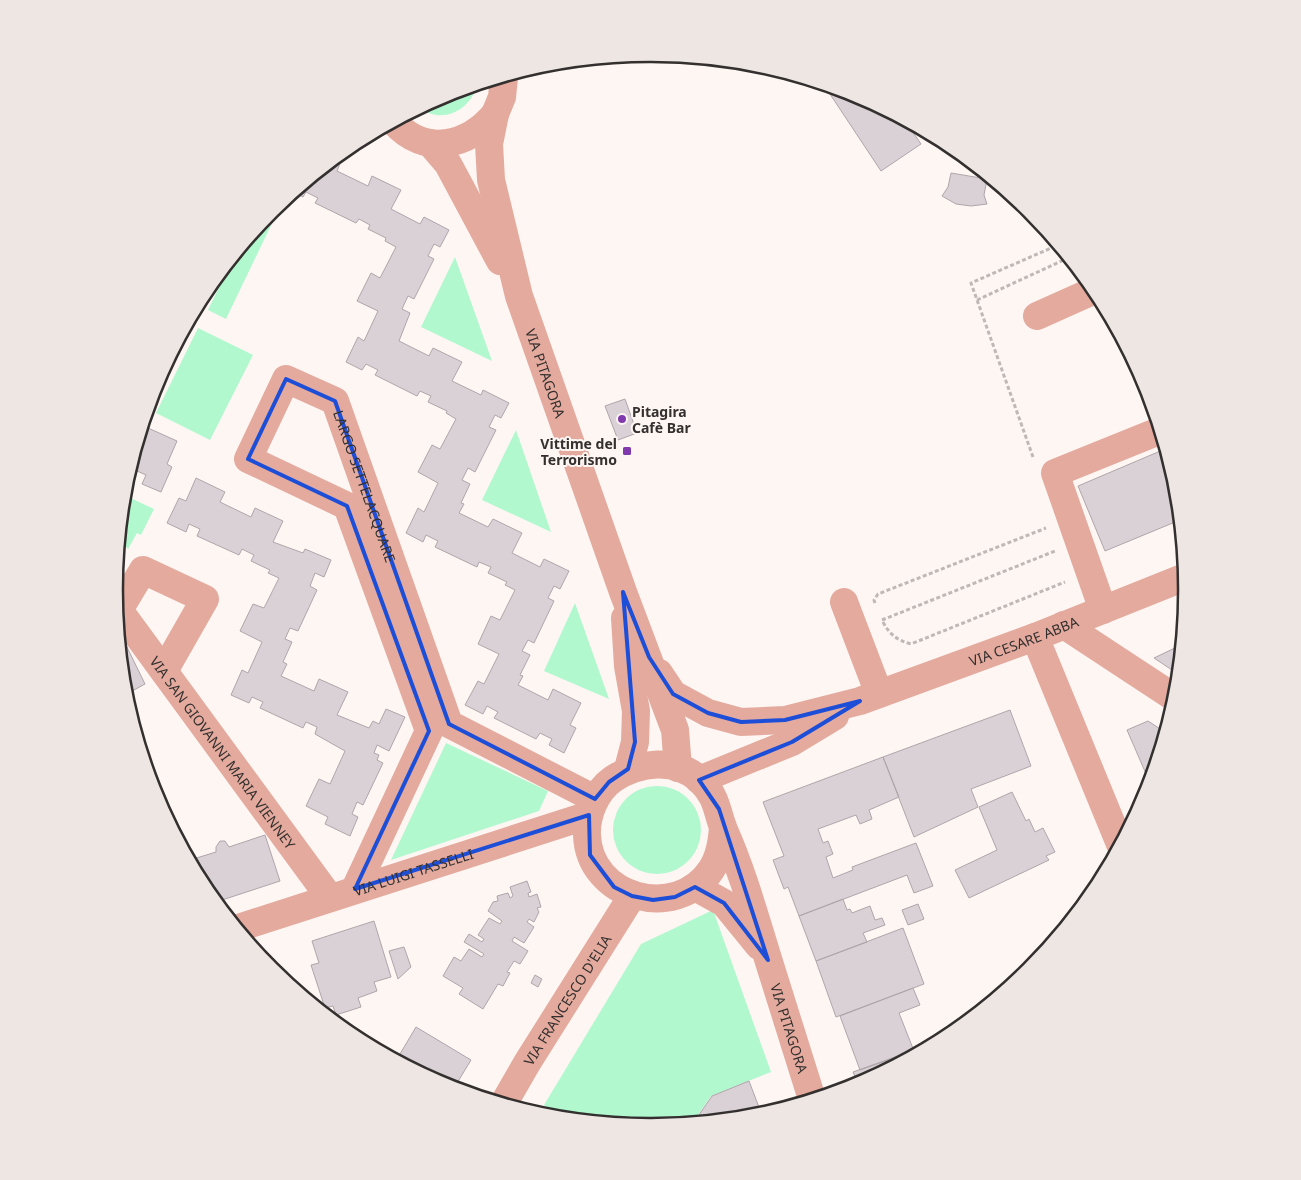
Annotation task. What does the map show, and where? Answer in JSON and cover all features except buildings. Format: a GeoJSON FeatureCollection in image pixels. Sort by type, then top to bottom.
{"type":"FeatureCollection","features":[{"type":"Feature","properties":{"kind":"street","name":"VIA PITAGORA"},"geometry":{"type":"LineString","coordinates":[[505,83],[502,98],[495,114],[489,144],[491,180],[518,296],[623,592],[675,730],[688,774],[711,793],[719,809],[723,827],[738,861],[810,1093]]}},
{"type":"Feature","properties":{"kind":"street","name":"VIA PITAGORA"},"geometry":{"type":"LineString","coordinates":[[399,126],[414,138],[430,143],[449,144],[467,138],[483,128],[495,114]]}},
{"type":"Feature","properties":{"kind":"street","name":"VIA PITAGORA"},"geometry":{"type":"LineString","coordinates":[[430,143],[448,164],[518,296]]}},
{"type":"Feature","properties":{"kind":"street"},"geometry":{"type":"LineString","coordinates":[[1037,316],[1087,294]]}},
{"type":"Feature","properties":{"kind":"street","name":"LARGO SETTELACQUARE"},"geometry":{"type":"LineString","coordinates":[[286,379],[335,401],[439,727],[347,506],[248,459],[286,379]]}},
{"type":"Feature","properties":{"kind":"street"},"geometry":{"type":"LineString","coordinates":[[1103,610],[1055,473],[1154,433]]}},
{"type":"Feature","properties":{"kind":"street"},"geometry":{"type":"LineString","coordinates":[[123,602],[142,570],[205,599],[164,671]]}},
{"type":"Feature","properties":{"kind":"street","name":"VIA CESARE ABBA"},"geometry":{"type":"LineString","coordinates":[[649,657],[673,694],[708,713],[741,722],[785,720],[870,698],[1178,580]]}},
{"type":"Feature","properties":{"kind":"street","name":"VIA PITAGORA"},"geometry":{"type":"LineString","coordinates":[[623,592],[628,666],[636,711],[635,742],[628,769]]}},
{"type":"Feature","properties":{"kind":"street"},"geometry":{"type":"LineString","coordinates":[[844,602],[870,698]]}},
{"type":"Feature","properties":{"kind":"street","name":"VIA SAN GIOVANNI MARIA VIENNEY"},"geometry":{"type":"LineString","coordinates":[[124,619],[330,898]]}},
{"type":"Feature","properties":{"kind":"street"},"geometry":{"type":"LineString","coordinates":[[1064,625],[1168,693]]}},
{"type":"Feature","properties":{"kind":"street"},"geometry":{"type":"LineString","coordinates":[[1035,636],[1117,836]]}},
{"type":"Feature","properties":{"kind":"street","name":"VIA CESARE ABBA"},"geometry":{"type":"LineString","coordinates":[[688,774],[792,742],[870,698]]}},
{"type":"Feature","properties":{"kind":"street"},"geometry":{"type":"LineString","coordinates":[[355,889],[439,727],[592,807],[609,782],[628,769],[644,765],[661,764],[688,774]]}},
{"type":"Feature","properties":{"kind":"street","name":"VIA PITAGORA"},"geometry":{"type":"LineString","coordinates":[[592,807],[587,835],[590,855],[600,872],[614,887],[632,896],[654,900],[675,897],[695,887],[711,870],[721,850],[723,827]]}},
{"type":"Feature","properties":{"kind":"street","name":"VIA LUIGI TASSELLI"},"geometry":{"type":"LineString","coordinates":[[244,926],[592,807]]}},
{"type":"Feature","properties":{"kind":"street","name":"VIA PITAGORA"},"geometry":{"type":"LineString","coordinates":[[695,887],[724,903],[768,960]]}},
{"type":"Feature","properties":{"kind":"street","name":"VIA FRANCESCO D'ELIA"},"geometry":{"type":"LineString","coordinates":[[507,1098],[632,896]]}},
{"type":"Feature","properties":{"kind":"path"},"geometry":{"type":"LineString","coordinates":[[1034,460],[971,283],[1052,248]]}},
{"type":"Feature","properties":{"kind":"path"},"geometry":{"type":"LineString","coordinates":[[977,300],[1062,261]]}},
{"type":"Feature","properties":{"kind":"path"},"geometry":{"type":"LineString","coordinates":[[876,607],[874,600],[878,594],[1048,528]]}},
{"type":"Feature","properties":{"kind":"path"},"geometry":{"type":"LineString","coordinates":[[882,620],[1064,547]]}},
{"type":"Feature","properties":{"kind":"path"},"geometry":{"type":"LineString","coordinates":[[879,614],[889,633],[899,641],[911,644],[1066,582]]}},
{"type":"Feature","properties":{"kind":"highlighted area"},"geometry":{"type":"Polygon","coordinates":[[[286,379],[335,401],[449,724],[595,799],[609,782],[628,769],[635,742],[623,592],[649,657],[673,694],[708,713],[741,722],[785,720],[860,701],[792,742],[699,780],[719,809],[768,960],[724,903],[695,887],[675,897],[653,900],[632,896],[614,887],[590,855],[589,815],[355,889],[429,731],[347,506],[248,459],[286,379]]]}},
{"type":"Feature","properties":{"kind":"green space"},"geometry":{"type":"Polygon","coordinates":[[[474,93],[469,102],[454,112],[446,115],[429,113],[474,93]]]}},
{"type":"Feature","properties":{"kind":"green space"},"geometry":{"type":"Polygon","coordinates":[[[272,223],[226,319],[208,310],[219,287],[232,269],[272,223]]]}},
{"type":"Feature","properties":{"kind":"green space"},"geometry":{"type":"Polygon","coordinates":[[[455,257],[492,361],[421,327],[455,257]]]}},
{"type":"Feature","properties":{"kind":"green space"},"geometry":{"type":"Polygon","coordinates":[[[198,328],[253,355],[210,440],[156,413],[198,328]]]}},
{"type":"Feature","properties":{"kind":"green space"},"geometry":{"type":"Polygon","coordinates":[[[516,430],[551,532],[482,500],[516,430]]]}},
{"type":"Feature","properties":{"kind":"green space"},"geometry":{"type":"Polygon","coordinates":[[[131,498],[154,509],[141,535],[137,533],[128,549],[125,546],[131,498]]]}},
{"type":"Feature","properties":{"kind":"green space"},"geometry":{"type":"Polygon","coordinates":[[[575,603],[609,699],[544,671],[575,603]]]}},
{"type":"Feature","properties":{"kind":"green space"},"geometry":{"type":"Polygon","coordinates":[[[446,743],[548,791],[539,811],[391,860],[446,743]]]}},
{"type":"Feature","properties":{"kind":"green space"},"geometry":{"type":"Polygon","coordinates":[[[657,786],[674,789],[688,799],[698,813],[701,830],[698,847],[688,861],[674,871],[657,874],[640,871],[626,861],[616,847],[613,830],[616,813],[626,799],[640,789],[657,786]]]}},
{"type":"Feature","properties":{"kind":"green space"},"geometry":{"type":"Polygon","coordinates":[[[713,910],[771,1072],[711,1096],[698,1115],[650,1118],[582,1113],[545,1106],[544,1105],[641,944],[713,910]]]}},
{"type":"Feature","properties":{"kind":"place","name":"Pitagira Cafè Bar"},"geometry":{"type":"Point","coordinates":[622,419]}},
{"type":"Feature","properties":{"kind":"place","name":"Vittime del Terrorismo"},"geometry":{"type":"Point","coordinates":[627,451]}}]}
